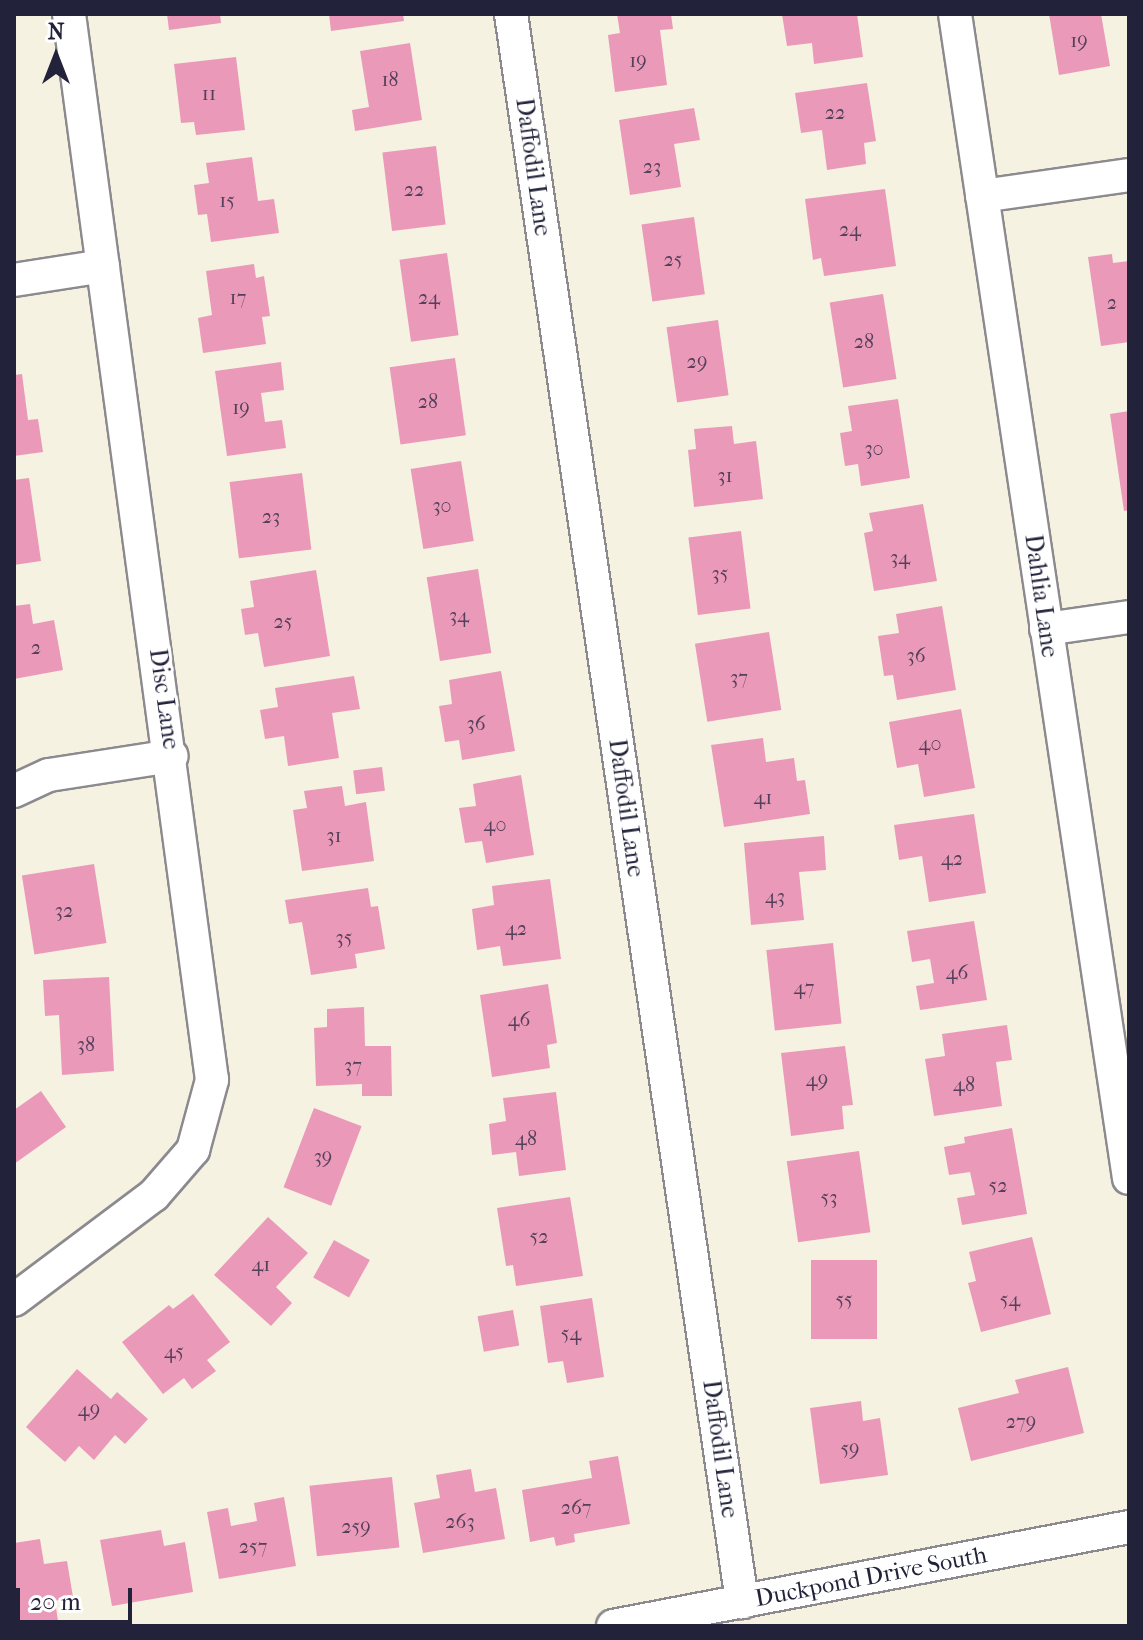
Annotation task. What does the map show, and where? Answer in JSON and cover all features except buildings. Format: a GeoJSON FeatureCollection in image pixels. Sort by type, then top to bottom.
{"type":"FeatureCollection","features":[{"type":"Feature","properties":{"kind":"street","name":"Disc Lane"},"geometry":{"type":"LineString","coordinates":[[14,1300],[154,1195],[193,1150],[212,1080],[172,756],[69,14]]}},
{"type":"Feature","properties":{"kind":"street","name":"Daffodil Lane"},"geometry":{"type":"LineString","coordinates":[[511,14],[742,1602]]}},
{"type":"Feature","properties":{"kind":"street","name":"Dahlia Lane"},"geometry":{"type":"LineString","coordinates":[[955,14],[1046,629],[1120,1062],[1129,1178]]}},
{"type":"Feature","properties":{"kind":"street"},"geometry":{"type":"LineString","coordinates":[[982,196],[1129,175]]}},
{"type":"Feature","properties":{"kind":"street"},"geometry":{"type":"LineString","coordinates":[[14,280],[103,266]]}},
{"type":"Feature","properties":{"kind":"street"},"geometry":{"type":"LineString","coordinates":[[1046,629],[1129,617]]}},
{"type":"Feature","properties":{"kind":"street"},"geometry":{"type":"LineString","coordinates":[[14,791],[49,775],[172,756]]}},
{"type":"Feature","properties":{"kind":"street","name":"Duckpond Drive South"},"geometry":{"type":"LineString","coordinates":[[613,1626],[1129,1527]]}}]}
